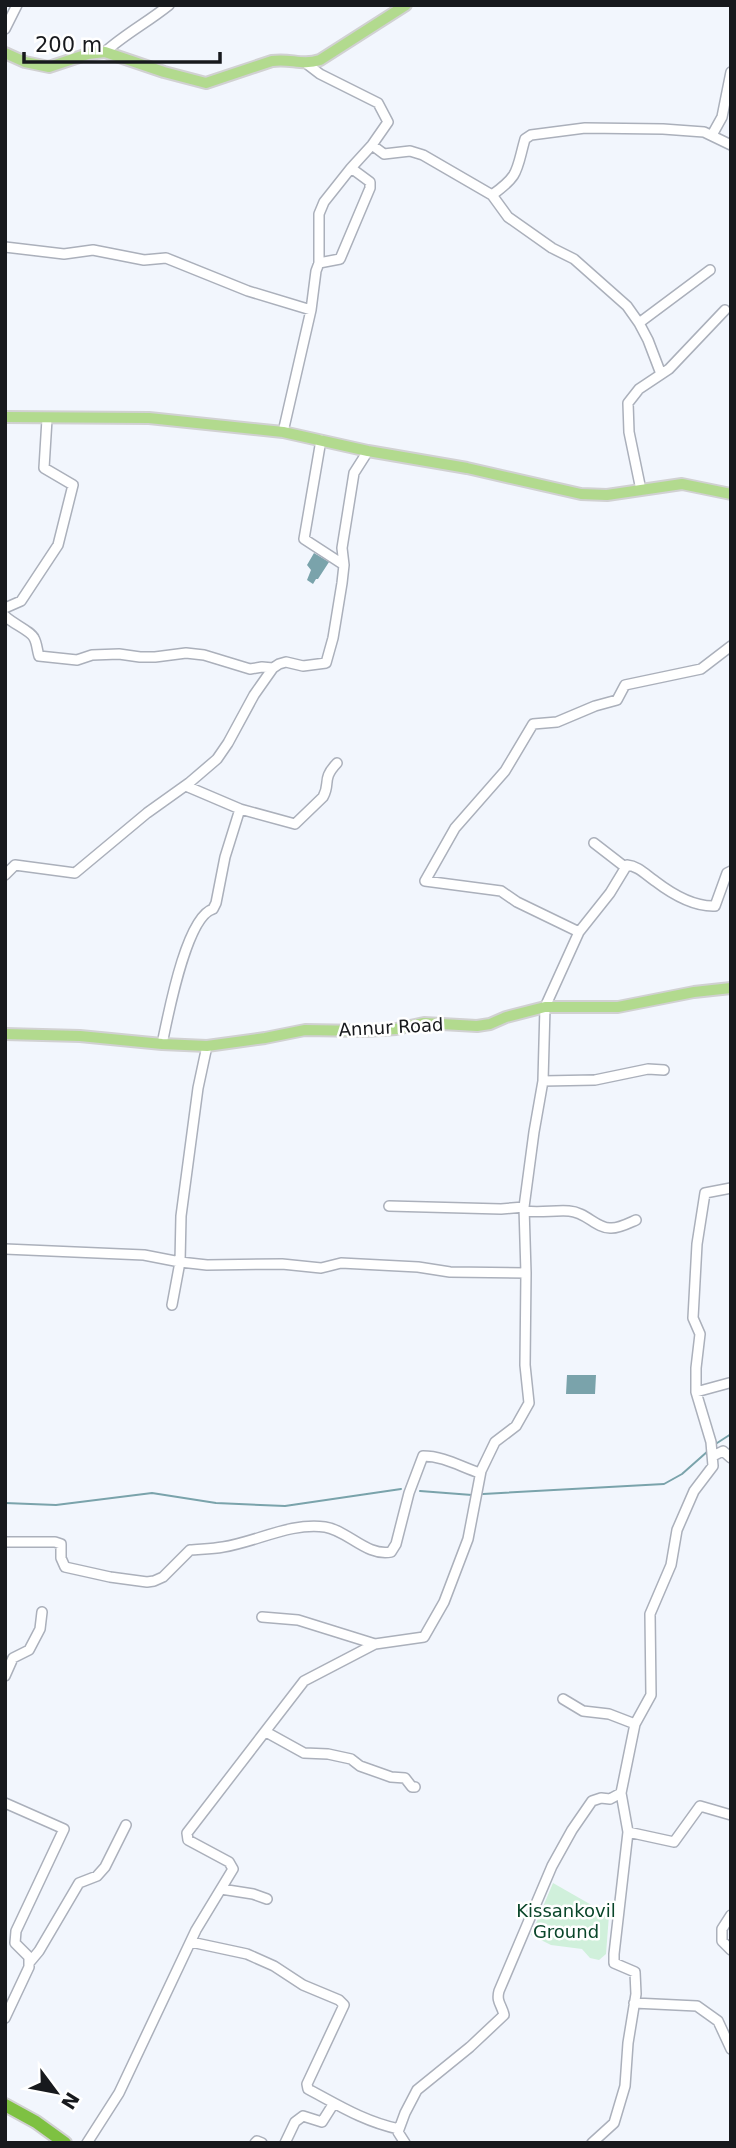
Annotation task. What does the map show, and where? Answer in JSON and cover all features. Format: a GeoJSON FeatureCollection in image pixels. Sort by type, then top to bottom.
{"type":"FeatureCollection","features":[{"type":"Feature","properties":{"kind":"highway"},"geometry":{"type":"LineString","coordinates":[[5,2105],[36,2122],[65,2143]]}},
{"type":"Feature","properties":{"kind":"main road"},"geometry":{"type":"LineString","coordinates":[[5,53],[32,65],[49,67],[88,54],[105,52],[206,83],[272,61],[307,64],[320,60],[406,5]]}},
{"type":"Feature","properties":{"kind":"main road"},"geometry":{"type":"LineString","coordinates":[[5,417],[149,418],[283,432],[368,451],[467,468],[581,494],[607,495],[682,484],[731,494]]}},
{"type":"Feature","properties":{"kind":"main road","name":"Annur Road"},"geometry":{"type":"LineString","coordinates":[[5,1034],[207,1046],[305,1030],[365,1031],[396,1029],[424,1023],[477,1026],[545,1007],[618,1007],[694,992],[731,988]]}},
{"type":"Feature","properties":{"kind":"street"},"geometry":{"type":"LineString","coordinates":[[5,29],[17,5]]}},
{"type":"Feature","properties":{"kind":"street"},"geometry":{"type":"LineString","coordinates":[[105,52],[128,32],[169,5]]}},
{"type":"Feature","properties":{"kind":"street"},"geometry":{"type":"LineString","coordinates":[[283,432],[319,263],[319,214],[324,201],[388,122],[378,103],[320,74],[307,64]]}},
{"type":"Feature","properties":{"kind":"street"},"geometry":{"type":"LineString","coordinates":[[712,135],[722,117],[731,72]]}},
{"type":"Feature","properties":{"kind":"street"},"geometry":{"type":"LineString","coordinates":[[492,195],[508,184],[516,174],[525,139],[531,135],[615,127],[704,132],[731,145]]}},
{"type":"Feature","properties":{"kind":"street"},"geometry":{"type":"LineString","coordinates":[[372,145],[384,154],[410,151],[424,155],[492,195],[508,217],[552,248],[574,259],[627,306],[639,323],[661,374]]}},
{"type":"Feature","properties":{"kind":"street"},"geometry":{"type":"LineString","coordinates":[[319,263],[340,259],[369,188],[370,182],[351,168]]}},
{"type":"Feature","properties":{"kind":"street"},"geometry":{"type":"LineString","coordinates":[[5,247],[64,254],[93,250],[144,260],[166,258],[248,291],[311,310]]}},
{"type":"Feature","properties":{"kind":"street"},"geometry":{"type":"LineString","coordinates":[[639,323],[710,270]]}},
{"type":"Feature","properties":{"kind":"street"},"geometry":{"type":"LineString","coordinates":[[641,490],[629,432],[628,403],[639,388],[669,369],[725,310]]}},
{"type":"Feature","properties":{"kind":"street"},"geometry":{"type":"LineString","coordinates":[[5,608],[21,601],[58,545],[73,485],[44,468],[47,419]]}},
{"type":"Feature","properties":{"kind":"street"},"geometry":{"type":"LineString","coordinates":[[321,440],[304,539],[344,565]]}},
{"type":"Feature","properties":{"kind":"street"},"geometry":{"type":"LineString","coordinates":[[5,875],[15,864],[75,873],[217,759],[273,668],[286,663],[303,666],[326,663],[333,638],[344,565],[342,548],[354,473],[368,451]]}},
{"type":"Feature","properties":{"kind":"street"},"geometry":{"type":"LineString","coordinates":[[5,616],[16,626],[26,629],[35,639],[39,656],[77,660],[92,655],[119,654],[140,657],[186,653],[204,655],[250,669],[273,668]]}},
{"type":"Feature","properties":{"kind":"street"},"geometry":{"type":"LineString","coordinates":[[579,932],[517,902],[501,891],[425,881],[455,828],[505,771],[533,724],[557,722],[617,700],[625,685],[701,669],[731,646]]}},
{"type":"Feature","properties":{"kind":"street"},"geometry":{"type":"LineString","coordinates":[[186,786],[240,808],[295,824],[323,797],[327,788],[326,778],[337,763]]}},
{"type":"Feature","properties":{"kind":"street"},"geometry":{"type":"LineString","coordinates":[[162,1044],[189,937],[201,915],[213,909],[216,903],[225,857],[240,808]]}},
{"type":"Feature","properties":{"kind":"street"},"geometry":{"type":"LineString","coordinates":[[594,843],[625,867]]}},
{"type":"Feature","properties":{"kind":"street"},"geometry":{"type":"LineString","coordinates":[[87,2143],[119,2094],[191,1941],[233,1869],[229,1862],[188,1840],[186,1836],[304,1681],[374,1644],[424,1637],[444,1602],[468,1539],[480,1473],[495,1442],[516,1426],[529,1403],[524,1365],[524,1209],[543,1081],[545,1007],[579,932],[610,892],[626,865],[635,866],[670,893],[711,906],[715,906],[727,873],[731,871]]}},
{"type":"Feature","properties":{"kind":"street"},"geometry":{"type":"LineString","coordinates":[[172,1305],[180,1262],[181,1216],[198,1088],[207,1046]]}},
{"type":"Feature","properties":{"kind":"street"},"geometry":{"type":"LineString","coordinates":[[543,1081],[595,1080],[648,1069],[664,1070]]}},
{"type":"Feature","properties":{"kind":"street"},"geometry":{"type":"LineString","coordinates":[[592,2143],[614,2123],[625,2086],[635,1972],[614,1963],[628,1832],[621,1793],[635,1724],[651,1695],[650,1614],[671,1565],[677,1530],[694,1491],[713,1466],[712,1450],[696,1392],[696,1367],[701,1334],[693,1318],[697,1244],[705,1193],[731,1188]]}},
{"type":"Feature","properties":{"kind":"street"},"geometry":{"type":"LineString","coordinates":[[389,1206],[569,1210],[611,1228],[636,1220]]}},
{"type":"Feature","properties":{"kind":"street"},"geometry":{"type":"LineString","coordinates":[[5,1248],[144,1255],[207,1265],[282,1264],[321,1268],[341,1263],[418,1267],[450,1272],[526,1273]]}},
{"type":"Feature","properties":{"kind":"street"},"geometry":{"type":"LineString","coordinates":[[696,1392],[729,1383]]}},
{"type":"Feature","properties":{"kind":"street"},"geometry":{"type":"LineString","coordinates":[[712,1450],[723,1451],[731,1458]]}},
{"type":"Feature","properties":{"kind":"street"},"geometry":{"type":"LineString","coordinates":[[5,1542],[55,1542],[61,1545],[61,1558],[65,1567],[147,1582],[163,1577],[190,1550],[222,1547],[309,1527],[333,1529],[367,1548],[385,1553],[391,1552],[396,1544],[409,1493],[423,1457],[434,1456],[480,1473]]}},
{"type":"Feature","properties":{"kind":"street"},"geometry":{"type":"LineString","coordinates":[[5,1676],[12,1658],[29,1650],[40,1629],[42,1612]]}},
{"type":"Feature","properties":{"kind":"street"},"geometry":{"type":"LineString","coordinates":[[262,1617],[298,1620],[374,1644]]}},
{"type":"Feature","properties":{"kind":"street"},"geometry":{"type":"LineString","coordinates":[[562,1699],[583,1711],[609,1714],[635,1724]]}},
{"type":"Feature","properties":{"kind":"street"},"geometry":{"type":"LineString","coordinates":[[266,1732],[304,1753],[351,1759],[360,1766],[391,1777],[405,1778],[415,1787]]}},
{"type":"Feature","properties":{"kind":"street"},"geometry":{"type":"LineString","coordinates":[[405,2143],[398,2132],[416,2090],[470,2047],[504,2015],[497,1997],[552,1866],[572,1830],[592,1801],[610,1799],[621,1793]]}},
{"type":"Feature","properties":{"kind":"street"},"geometry":{"type":"LineString","coordinates":[[5,1802],[64,1829],[16,1931],[15,1943],[29,1957],[29,1967],[5,2018]]}},
{"type":"Feature","properties":{"kind":"street"},"geometry":{"type":"LineString","coordinates":[[628,1832],[674,1842],[700,1806],[731,1815]]}},
{"type":"Feature","properties":{"kind":"street"},"geometry":{"type":"LineString","coordinates":[[29,1963],[39,1951],[79,1883],[97,1876],[105,1867],[126,1825]]}},
{"type":"Feature","properties":{"kind":"street"},"geometry":{"type":"LineString","coordinates":[[221,1889],[267,1899]]}},
{"type":"Feature","properties":{"kind":"street"},"geometry":{"type":"LineString","coordinates":[[731,1915],[722,1929],[722,1941],[731,1950]]}},
{"type":"Feature","properties":{"kind":"street"},"geometry":{"type":"LineString","coordinates":[[191,1941],[247,1954],[344,2005],[307,2084],[308,2089],[373,2123],[399,2129]]}},
{"type":"Feature","properties":{"kind":"street"},"geometry":{"type":"LineString","coordinates":[[634,2003],[696,2006],[718,2021],[731,2049]]}},
{"type":"Feature","properties":{"kind":"street"},"geometry":{"type":"LineString","coordinates":[[285,2143],[295,2122],[303,2116],[322,2122],[334,2103]]}},
{"type":"Feature","properties":{"kind":"street"},"geometry":{"type":"LineString","coordinates":[[255,2143],[262,2143]]}},
{"type":"Feature","properties":{"kind":"green space","name":"Kissankovil Ground"},"geometry":{"type":"Polygon","coordinates":[[[553,1883],[609,1915],[606,1954],[599,1960],[590,1958],[582,1949],[551,1945],[531,1935],[553,1883]]]}},
{"type":"Feature","properties":{"kind":"water"},"geometry":{"type":"Polygon","coordinates":[[[314,553],[329,562],[313,584],[307,580],[311,570],[307,565],[314,553]]]}},
{"type":"Feature","properties":{"kind":"water"},"geometry":{"type":"Polygon","coordinates":[[[567,1375],[596,1375],[595,1394],[566,1394],[567,1375]]]}},
{"type":"Feature","properties":{"kind":"waterway"},"geometry":{"type":"LineString","coordinates":[[714,1445],[731,1434]]}},
{"type":"Feature","properties":{"kind":"waterway"},"geometry":{"type":"LineString","coordinates":[[483,1494],[664,1484],[682,1474],[708,1451]]}},
{"type":"Feature","properties":{"kind":"waterway"},"geometry":{"type":"LineString","coordinates":[[5,1503],[56,1505],[152,1493],[216,1503],[285,1506],[401,1489]]}},
{"type":"Feature","properties":{"kind":"waterway"},"geometry":{"type":"LineString","coordinates":[[420,1491],[472,1495]]}}]}
